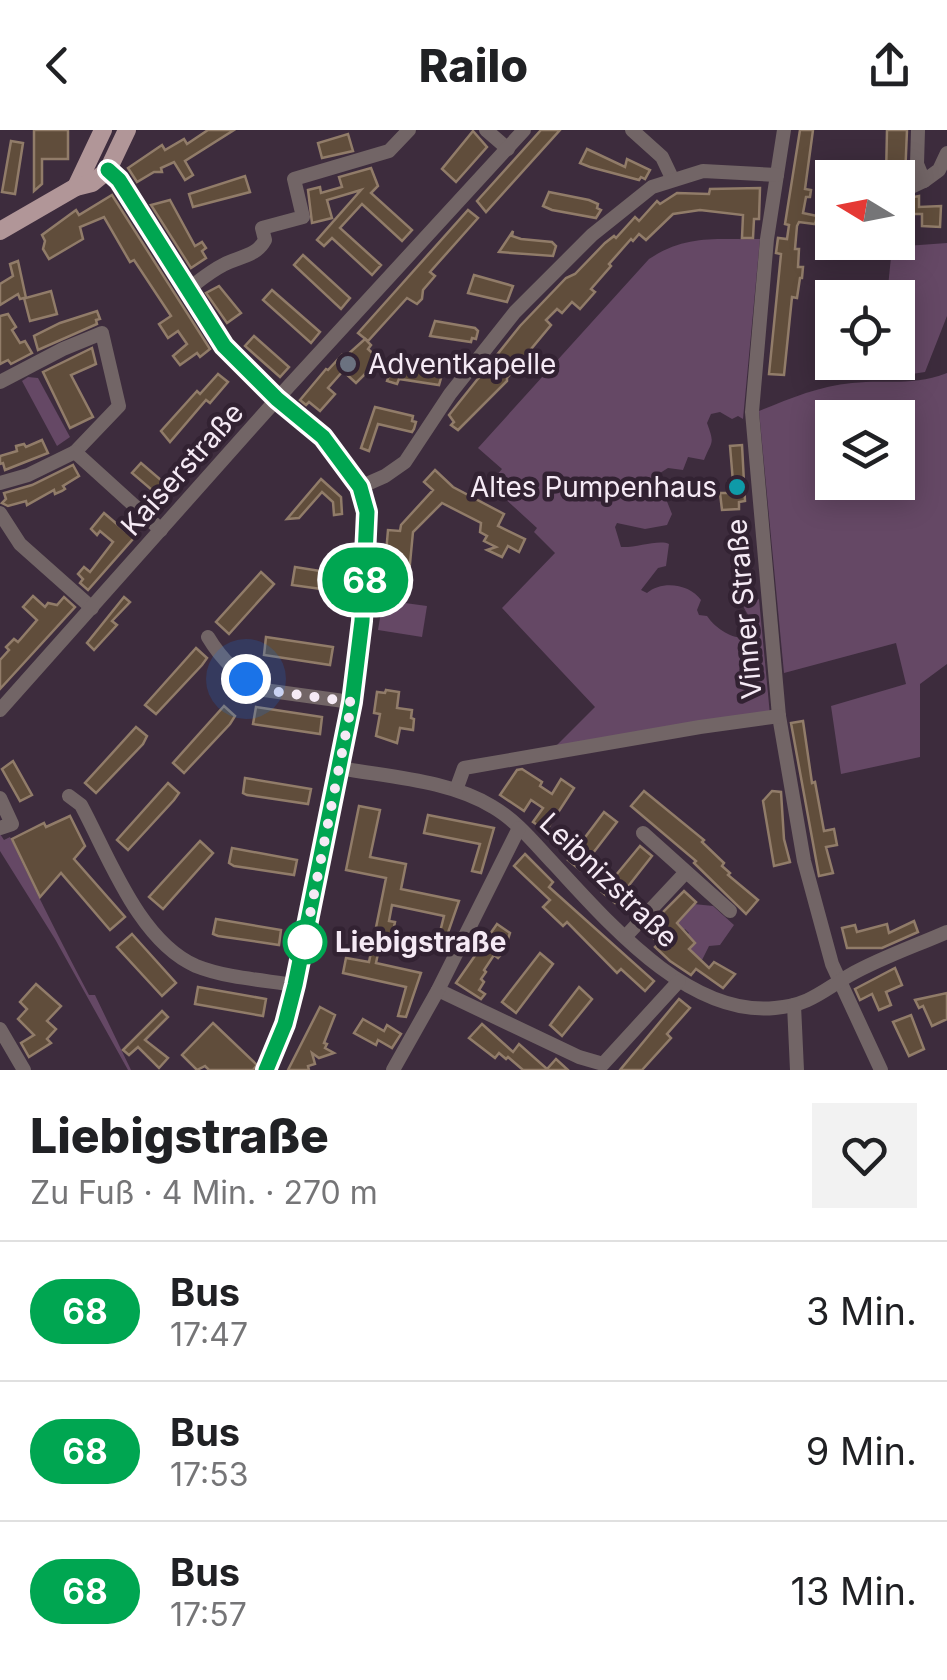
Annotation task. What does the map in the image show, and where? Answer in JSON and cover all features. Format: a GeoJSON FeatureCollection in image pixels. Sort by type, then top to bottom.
{"type":"FeatureCollection","features":[{"type":"Feature","properties":{"kind":"main road"},"geometry":{"type":"LineString","coordinates":[[76,187],[102,130]]}},
{"type":"Feature","properties":{"kind":"main road"},"geometry":{"type":"LineString","coordinates":[[0,231],[76,187],[92,183],[108,170],[128,130]]}},
{"type":"Feature","properties":{"kind":"main road"},"geometry":{"type":"LineString","coordinates":[[88,164],[96,172],[108,170]]}},
{"type":"Feature","properties":{"kind":"street"},"geometry":{"type":"LineString","coordinates":[[188,289],[226,262],[242,260],[261,248],[266,240],[262,228],[303,217],[294,178],[389,152],[409,130]]}},
{"type":"Feature","properties":{"kind":"street"},"geometry":{"type":"LineString","coordinates":[[486,130],[508,149]]}},
{"type":"Feature","properties":{"kind":"street","name":"Kaiserstraße"},"geometry":{"type":"LineString","coordinates":[[0,710],[524,130]]}},
{"type":"Feature","properties":{"kind":"street"},"geometry":{"type":"LineString","coordinates":[[632,130],[662,157],[672,178]]}},
{"type":"Feature","properties":{"kind":"street","name":"Vinner Straße"},"geometry":{"type":"LineString","coordinates":[[784,130],[767,239],[752,412],[779,716],[804,862],[832,964],[881,1070]]}},
{"type":"Feature","properties":{"kind":"street"},"geometry":{"type":"LineString","coordinates":[[918,130],[917,164],[924,181]]}},
{"type":"Feature","properties":{"kind":"street"},"geometry":{"type":"LineString","coordinates":[[915,185],[938,170],[947,153]]}},
{"type":"Feature","properties":{"kind":"street"},"geometry":{"type":"LineString","coordinates":[[108,170],[119,180],[224,346],[277,399],[323,437],[360,487],[367,512],[362,621],[352,702],[295,985],[285,1024],[266,1070]]}},
{"type":"Feature","properties":{"kind":"street"},"geometry":{"type":"LineString","coordinates":[[360,487],[406,462],[481,352],[552,272],[652,187],[703,171],[777,175]]}},
{"type":"Feature","properties":{"kind":"street"},"geometry":{"type":"LineString","coordinates":[[0,382],[63,349],[102,334],[119,406],[75,452],[0,484]]}},
{"type":"Feature","properties":{"kind":"street"},"geometry":{"type":"LineString","coordinates":[[75,452],[161,530]]}},
{"type":"Feature","properties":{"kind":"street"},"geometry":{"type":"LineString","coordinates":[[0,513],[20,544],[92,608]]}},
{"type":"Feature","properties":{"kind":"street"},"geometry":{"type":"LineString","coordinates":[[208,637],[218,654],[264,690],[352,702]]}},
{"type":"Feature","properties":{"kind":"street"},"geometry":{"type":"LineString","coordinates":[[456,790],[464,768],[700,726],[779,716]]}},
{"type":"Feature","properties":{"kind":"street","name":"Leibnizstraße"},"geometry":{"type":"LineString","coordinates":[[340,768],[456,790],[491,806],[519,828],[626,936],[678,981],[732,1006],[774,1008],[814,998],[947,932]]}},
{"type":"Feature","properties":{"kind":"street"},"geometry":{"type":"LineString","coordinates":[[69,796],[81,805],[143,918],[168,948],[182,959],[212,971],[295,985]]}},
{"type":"Feature","properties":{"kind":"street"},"geometry":{"type":"LineString","coordinates":[[0,798],[6,826]]}},
{"type":"Feature","properties":{"kind":"street"},"geometry":{"type":"LineString","coordinates":[[392,1070],[438,990],[519,828]]}},
{"type":"Feature","properties":{"kind":"street"},"geometry":{"type":"LineString","coordinates":[[642,832],[730,911]]}},
{"type":"Feature","properties":{"kind":"street"},"geometry":{"type":"LineString","coordinates":[[626,936],[686,872]]}},
{"type":"Feature","properties":{"kind":"street"},"geometry":{"type":"LineString","coordinates":[[438,990],[563,1050],[602,1064],[678,981]]}},
{"type":"Feature","properties":{"kind":"street"},"geometry":{"type":"LineString","coordinates":[[794,1004],[797,1070]]}},
{"type":"Feature","properties":{"kind":"street"},"geometry":{"type":"LineString","coordinates":[[0,1029],[24,1070]]}},
{"type":"Feature","properties":{"kind":"shaded area"},"geometry":{"type":"Polygon","coordinates":[[[760,239],[743,419],[732,419],[720,412],[711,414],[707,423],[712,442],[704,460],[688,457],[683,470],[668,468],[660,473],[660,484],[672,514],[667,525],[645,529],[617,523],[615,527],[621,547],[669,544],[666,566],[658,568],[641,590],[647,593],[668,585],[690,590],[701,600],[699,615],[707,616],[726,633],[749,637],[752,622],[743,606],[759,599],[770,715],[552,750],[595,707],[502,608],[555,553],[534,532],[537,528],[489,484],[502,469],[478,448],[649,259],[689,242],[760,239]]]}},
{"type":"Feature","properties":{"kind":"shaded area"},"geometry":{"type":"Polygon","coordinates":[[[947,243],[947,316],[925,372],[915,374],[915,280],[889,280],[891,260],[915,260],[915,245],[947,243]]]}},
{"type":"Feature","properties":{"kind":"shaded area"},"geometry":{"type":"Polygon","coordinates":[[[947,373],[947,664],[920,684],[920,757],[841,774],[831,706],[906,684],[896,643],[784,673],[759,411],[840,385],[910,381],[947,373]]]}},
{"type":"Feature","properties":{"kind":"shaded area"},"geometry":{"type":"Polygon","coordinates":[[[38,378],[70,437],[57,446],[22,381],[38,378]]]}},
{"type":"Feature","properties":{"kind":"shaded area"},"geometry":{"type":"Polygon","coordinates":[[[383,600],[427,606],[422,637],[378,630],[383,600]]]}},
{"type":"Feature","properties":{"kind":"shaded area"},"geometry":{"type":"Polygon","coordinates":[[[0,834],[4,840],[10,837],[131,1070],[0,851],[0,834]]]}},
{"type":"Feature","properties":{"kind":"shaded area"},"geometry":{"type":"Polygon","coordinates":[[[694,904],[713,906],[734,925],[720,945],[709,946],[702,960],[686,952],[695,943],[689,933],[685,929],[681,933],[671,924],[694,904]]]}},
{"type":"Feature","properties":{"kind":"building"},"geometry":{"type":"Polygon","coordinates":[[[34,130],[68,130],[68,159],[42,159],[42,184],[34,191],[34,130]]]}},
{"type":"Feature","properties":{"kind":"building"},"geometry":{"type":"Polygon","coordinates":[[[208,130],[234,130],[185,161],[193,175],[185,180],[174,162],[161,168],[162,172],[137,182],[128,168],[162,145],[165,150],[184,139],[187,144],[208,130]]]}},
{"type":"Feature","properties":{"kind":"building"},"geometry":{"type":"Polygon","coordinates":[[[541,130],[560,130],[486,212],[477,201],[541,130]]]}},
{"type":"Feature","properties":{"kind":"building"},"geometry":{"type":"Polygon","coordinates":[[[800,130],[813,130],[805,189],[811,190],[803,213],[815,216],[815,224],[799,222],[797,226],[795,249],[799,249],[798,267],[803,267],[797,298],[792,297],[784,375],[769,374],[781,254],[776,253],[778,238],[787,239],[789,225],[785,224],[800,130]]]}},
{"type":"Feature","properties":{"kind":"building"},"geometry":{"type":"Polygon","coordinates":[[[887,130],[907,130],[906,160],[886,160],[887,130]]]}},
{"type":"Feature","properties":{"kind":"building"},"geometry":{"type":"Polygon","coordinates":[[[473,131],[487,147],[456,182],[442,169],[473,131]]]}},
{"type":"Feature","properties":{"kind":"building"},"geometry":{"type":"Polygon","coordinates":[[[348,134],[353,151],[322,158],[318,143],[348,134]]]}},
{"type":"Feature","properties":{"kind":"building"},"geometry":{"type":"Polygon","coordinates":[[[11,141],[23,143],[15,194],[2,192],[11,141]]]}},
{"type":"Feature","properties":{"kind":"building"},"geometry":{"type":"Polygon","coordinates":[[[587,149],[625,167],[627,159],[650,170],[645,179],[639,180],[590,167],[580,163],[587,149]]]}},
{"type":"Feature","properties":{"kind":"building"},"geometry":{"type":"Polygon","coordinates":[[[371,168],[378,186],[371,193],[412,230],[402,241],[362,204],[340,228],[381,265],[372,275],[332,238],[324,246],[317,240],[361,190],[327,200],[332,218],[312,223],[308,190],[320,187],[321,193],[342,187],[339,177],[371,168]]]}},
{"type":"Feature","properties":{"kind":"building"},"geometry":{"type":"Polygon","coordinates":[[[245,176],[250,192],[193,207],[189,194],[245,176]]]}},
{"type":"Feature","properties":{"kind":"building"},"geometry":{"type":"Polygon","coordinates":[[[760,188],[759,219],[754,219],[753,238],[742,238],[743,215],[700,210],[673,214],[646,240],[639,234],[631,239],[609,264],[591,289],[595,292],[580,309],[572,302],[562,313],[557,309],[546,320],[551,325],[507,381],[458,430],[451,425],[454,422],[449,415],[520,326],[566,278],[616,238],[635,217],[639,221],[657,201],[660,204],[677,193],[760,188]]]}},
{"type":"Feature","properties":{"kind":"building"},"geometry":{"type":"Polygon","coordinates":[[[549,192],[589,200],[601,210],[596,218],[552,210],[543,206],[549,192]]]}},
{"type":"Feature","properties":{"kind":"building"},"geometry":{"type":"Polygon","coordinates":[[[112,195],[210,349],[200,357],[197,353],[180,365],[173,356],[187,344],[178,331],[168,338],[159,324],[171,316],[134,260],[130,262],[104,217],[80,227],[83,239],[49,259],[43,249],[42,235],[76,210],[79,215],[112,195]]]}},
{"type":"Feature","properties":{"kind":"building"},"geometry":{"type":"Polygon","coordinates":[[[919,196],[919,207],[941,206],[940,227],[922,226],[922,214],[915,214],[915,197],[919,196]]]}},
{"type":"Feature","properties":{"kind":"building"},"geometry":{"type":"Polygon","coordinates":[[[170,200],[195,246],[202,242],[206,248],[202,251],[206,258],[191,268],[151,205],[170,200]]]}},
{"type":"Feature","properties":{"kind":"building"},"geometry":{"type":"Polygon","coordinates":[[[468,210],[478,218],[430,272],[435,276],[423,290],[422,299],[417,304],[407,298],[368,341],[358,333],[468,210]]]}},
{"type":"Feature","properties":{"kind":"building"},"geometry":{"type":"Polygon","coordinates":[[[513,231],[512,236],[521,239],[552,242],[556,246],[553,256],[499,252],[513,231]]]}},
{"type":"Feature","properties":{"kind":"building"},"geometry":{"type":"Polygon","coordinates":[[[303,255],[350,298],[341,309],[294,265],[303,255]]]}},
{"type":"Feature","properties":{"kind":"building"},"geometry":{"type":"Polygon","coordinates":[[[18,261],[26,298],[51,291],[57,314],[30,321],[24,298],[20,299],[18,294],[0,305],[0,284],[13,276],[10,264],[18,261]]]}},
{"type":"Feature","properties":{"kind":"building"},"geometry":{"type":"Polygon","coordinates":[[[474,275],[513,286],[507,302],[468,293],[474,275]]]}},
{"type":"Feature","properties":{"kind":"building"},"geometry":{"type":"Polygon","coordinates":[[[219,286],[241,313],[227,323],[206,293],[219,286]]]}},
{"type":"Feature","properties":{"kind":"building"},"geometry":{"type":"Polygon","coordinates":[[[272,290],[320,332],[311,343],[263,300],[272,290]]]}},
{"type":"Feature","properties":{"kind":"building"},"geometry":{"type":"Polygon","coordinates":[[[97,311],[97,324],[38,350],[34,336],[97,311]]]}},
{"type":"Feature","properties":{"kind":"building"},"geometry":{"type":"Polygon","coordinates":[[[8,314],[20,343],[25,341],[32,353],[11,364],[8,360],[0,364],[0,316],[8,314]]]}},
{"type":"Feature","properties":{"kind":"building"},"geometry":{"type":"Polygon","coordinates":[[[435,321],[475,328],[476,339],[471,342],[430,336],[435,321]]]}},
{"type":"Feature","properties":{"kind":"building"},"geometry":{"type":"Polygon","coordinates":[[[254,336],[289,367],[280,377],[245,346],[254,336]]]}},
{"type":"Feature","properties":{"kind":"building"},"geometry":{"type":"Polygon","coordinates":[[[365,339],[371,345],[368,349],[382,362],[373,372],[370,369],[356,383],[343,371],[328,388],[335,394],[320,411],[300,400],[326,369],[365,339]]]}},
{"type":"Feature","properties":{"kind":"building"},"geometry":{"type":"Polygon","coordinates":[[[92,348],[96,364],[71,375],[93,417],[70,428],[43,372],[92,348]]]}},
{"type":"Feature","properties":{"kind":"building"},"geometry":{"type":"Polygon","coordinates":[[[403,365],[443,371],[439,385],[387,381],[392,367],[402,370],[403,365]]]}},
{"type":"Feature","properties":{"kind":"building"},"geometry":{"type":"Polygon","coordinates":[[[218,374],[228,382],[210,403],[206,400],[170,442],[161,431],[218,374]]]}},
{"type":"Feature","properties":{"kind":"building"},"geometry":{"type":"Polygon","coordinates":[[[375,407],[413,416],[414,429],[412,432],[378,424],[369,451],[361,448],[375,407]]]}},
{"type":"Feature","properties":{"kind":"building"},"geometry":{"type":"Polygon","coordinates":[[[42,440],[48,453],[5,470],[0,464],[0,456],[17,451],[16,446],[26,447],[42,440]]]}},
{"type":"Feature","properties":{"kind":"building","name":"Altes Pumpenhaus"},"geometry":{"type":"Polygon","coordinates":[[[742,445],[745,501],[739,502],[739,509],[722,510],[720,493],[729,493],[728,482],[733,482],[730,446],[742,445]]]}},
{"type":"Feature","properties":{"kind":"building"},"geometry":{"type":"Polygon","coordinates":[[[141,463],[175,492],[166,502],[132,473],[141,463]]]}},
{"type":"Feature","properties":{"kind":"building"},"geometry":{"type":"Polygon","coordinates":[[[73,465],[79,476],[63,486],[62,491],[55,494],[54,490],[27,505],[26,501],[8,506],[2,503],[6,499],[4,493],[32,485],[73,465]]]}},
{"type":"Feature","properties":{"kind":"building"},"geometry":{"type":"Polygon","coordinates":[[[435,470],[453,487],[504,514],[498,526],[525,539],[519,552],[508,546],[502,557],[487,550],[496,547],[484,541],[487,536],[480,532],[481,523],[442,503],[413,532],[409,574],[397,573],[398,566],[385,565],[388,530],[400,531],[433,490],[424,482],[435,470]]]}},
{"type":"Feature","properties":{"kind":"building"},"geometry":{"type":"Polygon","coordinates":[[[321,479],[341,497],[342,514],[334,515],[333,502],[322,492],[299,518],[287,519],[321,479]]]}},
{"type":"Feature","properties":{"kind":"building"},"geometry":{"type":"Polygon","coordinates":[[[104,513],[125,531],[131,525],[139,532],[88,590],[80,583],[83,579],[78,574],[84,567],[90,572],[113,542],[91,529],[104,513]]]}},
{"type":"Feature","properties":{"kind":"building"},"geometry":{"type":"Polygon","coordinates":[[[295,567],[339,574],[336,591],[292,585],[295,567]]]}},
{"type":"Feature","properties":{"kind":"building"},"geometry":{"type":"Polygon","coordinates":[[[261,572],[274,584],[229,634],[216,622],[261,572]]]}},
{"type":"Feature","properties":{"kind":"building"},"geometry":{"type":"Polygon","coordinates":[[[33,596],[45,607],[48,603],[57,605],[64,597],[75,607],[0,689],[0,660],[9,650],[6,647],[14,639],[18,642],[37,620],[23,607],[33,596]]]}},
{"type":"Feature","properties":{"kind":"building"},"geometry":{"type":"Polygon","coordinates":[[[124,597],[130,602],[112,621],[117,625],[94,650],[87,643],[124,597]]]}},
{"type":"Feature","properties":{"kind":"building"},"geometry":{"type":"Polygon","coordinates":[[[266,637],[333,647],[330,665],[264,655],[266,637]]]}},
{"type":"Feature","properties":{"kind":"building"},"geometry":{"type":"Polygon","coordinates":[[[196,648],[207,658],[156,714],[145,705],[196,648]]]}},
{"type":"Feature","properties":{"kind":"building"},"geometry":{"type":"Polygon","coordinates":[[[377,692],[399,692],[397,708],[412,710],[414,719],[413,730],[400,728],[397,743],[376,736],[380,714],[374,713],[377,692]]]}},
{"type":"Feature","properties":{"kind":"building"},"geometry":{"type":"Polygon","coordinates":[[[224,706],[235,716],[184,773],[173,763],[224,706]]]}},
{"type":"Feature","properties":{"kind":"building"},"geometry":{"type":"Polygon","coordinates":[[[256,707],[322,717],[320,734],[253,724],[256,707]]]}},
{"type":"Feature","properties":{"kind":"building"},"geometry":{"type":"Polygon","coordinates":[[[803,721],[824,831],[834,829],[837,845],[826,847],[833,873],[819,876],[791,723],[803,721]]]}},
{"type":"Feature","properties":{"kind":"building"},"geometry":{"type":"Polygon","coordinates":[[[136,727],[147,736],[143,744],[96,793],[85,783],[136,727]]]}},
{"type":"Feature","properties":{"kind":"building"},"geometry":{"type":"Polygon","coordinates":[[[13,761],[32,795],[20,801],[2,769],[13,761]]]}},
{"type":"Feature","properties":{"kind":"building"},"geometry":{"type":"Polygon","coordinates":[[[522,769],[552,794],[561,779],[574,788],[546,831],[533,822],[543,808],[531,800],[524,811],[500,795],[517,770],[522,769]]]}},
{"type":"Feature","properties":{"kind":"building"},"geometry":{"type":"Polygon","coordinates":[[[245,778],[311,789],[308,804],[247,795],[243,793],[245,778]]]}},
{"type":"Feature","properties":{"kind":"building"},"geometry":{"type":"Polygon","coordinates":[[[168,783],[179,793],[128,850],[117,840],[168,783]]]}},
{"type":"Feature","properties":{"kind":"building"},"geometry":{"type":"Polygon","coordinates":[[[644,791],[704,840],[724,863],[728,875],[758,900],[746,914],[696,861],[631,806],[644,791]]]}},
{"type":"Feature","properties":{"kind":"building"},"geometry":{"type":"Polygon","coordinates":[[[772,791],[781,792],[784,839],[790,862],[774,866],[763,801],[772,791]]]}},
{"type":"Feature","properties":{"kind":"building"},"geometry":{"type":"Polygon","coordinates":[[[359,806],[380,810],[370,857],[406,864],[401,889],[459,901],[441,953],[432,952],[444,916],[392,905],[389,921],[395,922],[389,951],[379,949],[376,963],[421,973],[406,1017],[398,1016],[406,987],[343,973],[346,958],[369,962],[386,878],[346,870],[359,806]]]}},
{"type":"Feature","properties":{"kind":"building"},"geometry":{"type":"Polygon","coordinates":[[[604,812],[617,822],[580,870],[568,860],[604,812]]]}},
{"type":"Feature","properties":{"kind":"building"},"geometry":{"type":"Polygon","coordinates":[[[428,815],[494,828],[481,873],[472,871],[480,844],[424,833],[428,815]]]}},
{"type":"Feature","properties":{"kind":"building"},"geometry":{"type":"Polygon","coordinates":[[[70,816],[85,846],[74,859],[125,917],[110,930],[61,873],[40,897],[12,839],[44,823],[46,827],[70,816]]]}},
{"type":"Feature","properties":{"kind":"building"},"geometry":{"type":"Polygon","coordinates":[[[200,841],[213,853],[163,909],[149,897],[200,841]]]}},
{"type":"Feature","properties":{"kind":"building"},"geometry":{"type":"Polygon","coordinates":[[[640,846],[652,856],[615,903],[602,892],[640,846]]]}},
{"type":"Feature","properties":{"kind":"building"},"geometry":{"type":"Polygon","coordinates":[[[232,848],[297,860],[294,875],[234,866],[229,863],[232,848]]]}},
{"type":"Feature","properties":{"kind":"building"},"geometry":{"type":"Polygon","coordinates":[[[525,854],[553,882],[549,887],[654,981],[645,991],[621,969],[617,973],[567,922],[563,926],[543,907],[550,900],[514,866],[525,854]]]}},
{"type":"Feature","properties":{"kind":"building"},"geometry":{"type":"Polygon","coordinates":[[[684,891],[696,902],[677,923],[695,943],[689,949],[709,968],[714,962],[735,974],[723,988],[696,969],[691,975],[670,961],[655,947],[659,943],[649,934],[664,918],[660,915],[684,891]]]}},
{"type":"Feature","properties":{"kind":"building"},"geometry":{"type":"Polygon","coordinates":[[[216,919],[281,930],[279,945],[213,934],[216,919]]]}},
{"type":"Feature","properties":{"kind":"building"},"geometry":{"type":"Polygon","coordinates":[[[914,921],[918,932],[882,948],[847,948],[842,928],[855,925],[857,932],[887,924],[889,933],[914,921]]]}},
{"type":"Feature","properties":{"kind":"building"},"geometry":{"type":"Polygon","coordinates":[[[497,924],[510,933],[504,951],[498,958],[494,955],[484,970],[479,990],[485,994],[481,999],[456,983],[497,924]]]}},
{"type":"Feature","properties":{"kind":"building"},"geometry":{"type":"Polygon","coordinates":[[[132,934],[176,983],[162,996],[117,947],[132,934]]]}},
{"type":"Feature","properties":{"kind":"building"},"geometry":{"type":"Polygon","coordinates":[[[540,953],[553,964],[516,1013],[502,1002],[540,953]]]}},
{"type":"Feature","properties":{"kind":"building"},"geometry":{"type":"Polygon","coordinates":[[[895,968],[902,985],[886,992],[891,1005],[879,1010],[872,994],[860,1000],[855,989],[895,968]]]}},
{"type":"Feature","properties":{"kind":"building"},"geometry":{"type":"Polygon","coordinates":[[[36,984],[61,1006],[47,1021],[56,1029],[47,1039],[51,1043],[29,1057],[21,1043],[34,1035],[18,1019],[27,1009],[20,1002],[36,984]]]}},
{"type":"Feature","properties":{"kind":"building"},"geometry":{"type":"Polygon","coordinates":[[[198,987],[266,999],[263,1016],[195,1004],[198,987]]]}},
{"type":"Feature","properties":{"kind":"building"},"geometry":{"type":"Polygon","coordinates":[[[579,987],[592,999],[562,1036],[550,1025],[579,987]]]}},
{"type":"Feature","properties":{"kind":"building"},"geometry":{"type":"Polygon","coordinates":[[[947,993],[947,1019],[932,1026],[923,1006],[919,1008],[915,1000],[947,993]]]}},
{"type":"Feature","properties":{"kind":"building"},"geometry":{"type":"Polygon","coordinates":[[[679,999],[690,1008],[667,1034],[671,1038],[642,1070],[620,1070],[679,999]]]}},
{"type":"Feature","properties":{"kind":"building"},"geometry":{"type":"Polygon","coordinates":[[[320,1007],[335,1015],[324,1043],[334,1053],[319,1058],[312,1053],[315,1064],[308,1066],[309,1070],[288,1070],[320,1007]]]}},
{"type":"Feature","properties":{"kind":"building"},"geometry":{"type":"Polygon","coordinates":[[[162,1011],[168,1017],[145,1040],[168,1058],[159,1068],[138,1047],[129,1055],[123,1050],[162,1011]]]}},
{"type":"Feature","properties":{"kind":"building"},"geometry":{"type":"Polygon","coordinates":[[[911,1015],[924,1049],[909,1056],[893,1022],[911,1015]]]}},
{"type":"Feature","properties":{"kind":"building"},"geometry":{"type":"Polygon","coordinates":[[[363,1019],[384,1031],[387,1025],[401,1034],[392,1048],[378,1040],[376,1045],[354,1033],[363,1019]]]}},
{"type":"Feature","properties":{"kind":"building"},"geometry":{"type":"Polygon","coordinates":[[[213,1023],[257,1065],[253,1070],[209,1070],[205,1066],[197,1070],[182,1055],[213,1023]]]}},
{"type":"Feature","properties":{"kind":"building"},"geometry":{"type":"Polygon","coordinates":[[[482,1024],[513,1052],[519,1044],[547,1069],[556,1059],[568,1070],[523,1070],[499,1053],[495,1058],[469,1038],[482,1024]]]}},
{"type":"Feature","properties":{"kind":"bus line","name":"68"},"geometry":{"type":"LineString","coordinates":[[108,170],[119,180],[224,346],[343,460],[360,487],[367,512],[362,621],[352,702],[295,985],[285,1024],[266,1070]]}},
{"type":"Feature","properties":{"kind":"place","name":"Adventkapelle"},"geometry":{"type":"Point","coordinates":[348,364]}},
{"type":"Feature","properties":{"kind":"place","name":"Altes Pumpenhaus"},"geometry":{"type":"Point","coordinates":[737,487]}},
{"type":"Feature","properties":{"kind":"place","name":"Liebigstraße"},"geometry":{"type":"Point","coordinates":[305,942]}},
{"type":"Feature","properties":{"kind":"route"},"geometry":{"type":"LineString","coordinates":[[246,679],[264,690],[352,702],[302,955],[305,942]]}}]}
